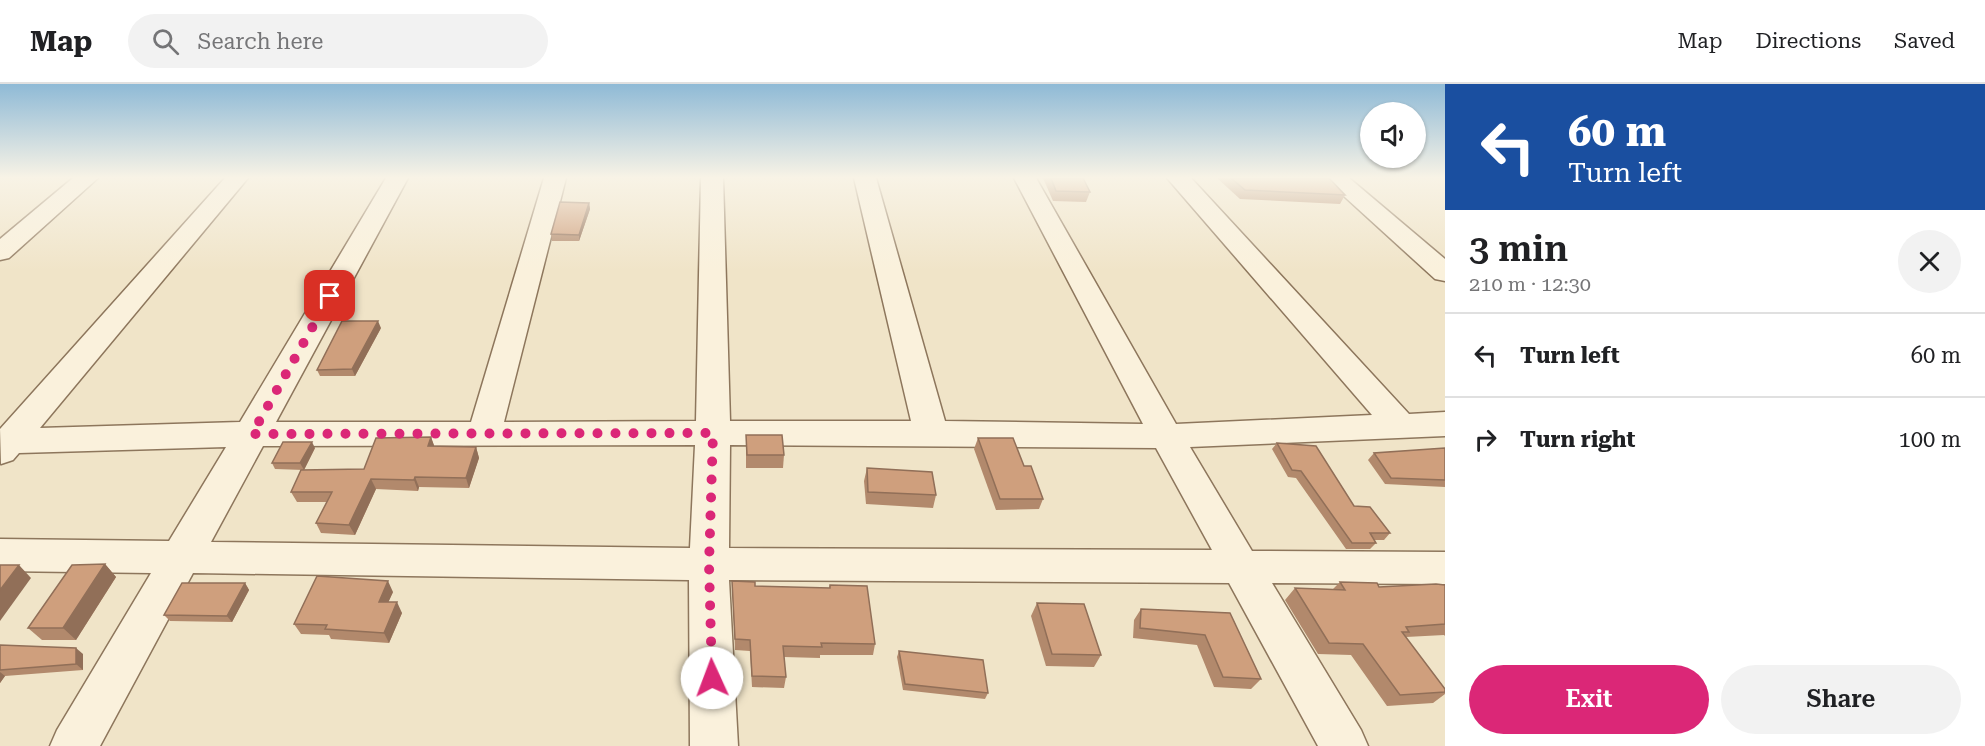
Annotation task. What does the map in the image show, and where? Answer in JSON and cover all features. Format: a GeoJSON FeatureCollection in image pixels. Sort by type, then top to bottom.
{"type":"FeatureCollection","features":[{"type":"Feature","properties":{"kind":"street"},"geometry":{"type":"LineString","coordinates":[[0,252],[51,209]]}},
{"type":"Feature","properties":{"kind":"street"},"geometry":{"type":"LineString","coordinates":[[3,444],[210,209]]}},
{"type":"Feature","properties":{"kind":"street"},"geometry":{"type":"LineString","coordinates":[[74,746],[380,209]]}},
{"type":"Feature","properties":{"kind":"street"},"geometry":{"type":"LineString","coordinates":[[484,434],[546,209]]}},
{"type":"Feature","properties":{"kind":"street"},"geometry":{"type":"LineString","coordinates":[[712,209],[713,433],[709,564],[714,746]]}},
{"type":"Feature","properties":{"kind":"street"},"geometry":{"type":"LineString","coordinates":[[873,209],[931,433]]}},
{"type":"Feature","properties":{"kind":"street"},"geometry":{"type":"LineString","coordinates":[[1042,209],[1166,436],[1344,746]]}},
{"type":"Feature","properties":{"kind":"street"},"geometry":{"type":"LineString","coordinates":[[1206,209],[1399,424]]}},
{"type":"Feature","properties":{"kind":"street"},"geometry":{"type":"LineString","coordinates":[[1371,209],[1445,273]]}},
{"type":"Feature","properties":{"kind":"street"},"geometry":{"type":"LineString","coordinates":[[3,444],[252,434],[931,433],[1166,436],[1399,424],[1445,424]]}},
{"type":"Feature","properties":{"kind":"street"},"geometry":{"type":"LineString","coordinates":[[0,555],[1242,569],[1445,568]]}},
{"type":"Feature","properties":{"kind":"building"},"geometry":{"type":"Polygon","coordinates":[[[558,209],[587,209],[579,235],[551,234],[558,209]]]}},
{"type":"Feature","properties":{"kind":"building"},"geometry":{"type":"Polygon","coordinates":[[[342,321],[378,321],[352,369],[317,370],[342,321]]]}},
{"type":"Feature","properties":{"kind":"building"},"geometry":{"type":"Polygon","coordinates":[[[746,435],[782,435],[784,455],[747,455],[746,435]]]}},
{"type":"Feature","properties":{"kind":"building"},"geometry":{"type":"Polygon","coordinates":[[[431,437],[428,446],[476,447],[466,478],[371,479],[349,525],[316,523],[332,492],[291,492],[301,470],[364,469],[376,438],[431,437]]]}},
{"type":"Feature","properties":{"kind":"building"},"geometry":{"type":"Polygon","coordinates":[[[978,438],[1013,438],[1024,466],[1031,466],[1043,499],[1000,499],[978,438]]]}},
{"type":"Feature","properties":{"kind":"building"},"geometry":{"type":"Polygon","coordinates":[[[283,442],[312,442],[300,463],[272,463],[283,442]]]}},
{"type":"Feature","properties":{"kind":"building"},"geometry":{"type":"Polygon","coordinates":[[[1277,443],[1316,446],[1354,506],[1370,507],[1390,533],[1370,533],[1376,543],[1352,543],[1301,471],[1292,470],[1277,443]]]}},
{"type":"Feature","properties":{"kind":"building"},"geometry":{"type":"Polygon","coordinates":[[[1445,448],[1445,480],[1391,478],[1374,453],[1445,448]]]}},
{"type":"Feature","properties":{"kind":"building"},"geometry":{"type":"Polygon","coordinates":[[[867,468],[932,472],[936,495],[868,492],[867,468]]]}},
{"type":"Feature","properties":{"kind":"building"},"geometry":{"type":"Polygon","coordinates":[[[105,564],[63,628],[28,628],[72,565],[105,564]]]}},
{"type":"Feature","properties":{"kind":"building"},"geometry":{"type":"Polygon","coordinates":[[[0,565],[19,565],[0,590],[0,565]]]}},
{"type":"Feature","properties":{"kind":"building"},"geometry":{"type":"Polygon","coordinates":[[[317,576],[388,581],[379,602],[397,602],[384,633],[325,629],[327,625],[294,624],[317,576]]]}},
{"type":"Feature","properties":{"kind":"building"},"geometry":{"type":"Polygon","coordinates":[[[732,581],[755,582],[755,586],[830,588],[830,585],[867,586],[875,644],[821,643],[822,647],[783,646],[786,677],[752,676],[750,640],[735,639],[732,581]]]}},
{"type":"Feature","properties":{"kind":"building"},"geometry":{"type":"Polygon","coordinates":[[[1340,582],[1377,583],[1379,587],[1445,585],[1445,624],[1406,627],[1409,632],[1402,632],[1445,692],[1400,695],[1363,644],[1329,643],[1295,588],[1345,590],[1340,582]]]}},
{"type":"Feature","properties":{"kind":"building"},"geometry":{"type":"Polygon","coordinates":[[[182,583],[245,583],[227,616],[164,615],[182,583]]]}},
{"type":"Feature","properties":{"kind":"building"},"geometry":{"type":"Polygon","coordinates":[[[1037,603],[1084,604],[1101,655],[1052,654],[1037,603]]]}},
{"type":"Feature","properties":{"kind":"building"},"geometry":{"type":"Polygon","coordinates":[[[1141,609],[1230,613],[1261,679],[1223,677],[1205,635],[1140,628],[1141,609]]]}},
{"type":"Feature","properties":{"kind":"building"},"geometry":{"type":"Polygon","coordinates":[[[0,645],[76,648],[76,664],[0,670],[0,645]]]}},
{"type":"Feature","properties":{"kind":"building"},"geometry":{"type":"Polygon","coordinates":[[[899,651],[983,660],[988,693],[905,684],[899,651]]]}},
{"type":"Feature","properties":{"kind":"route"},"geometry":{"type":"LineString","coordinates":[[330,296],[252,434],[713,433],[709,564],[712,678]]}}]}
